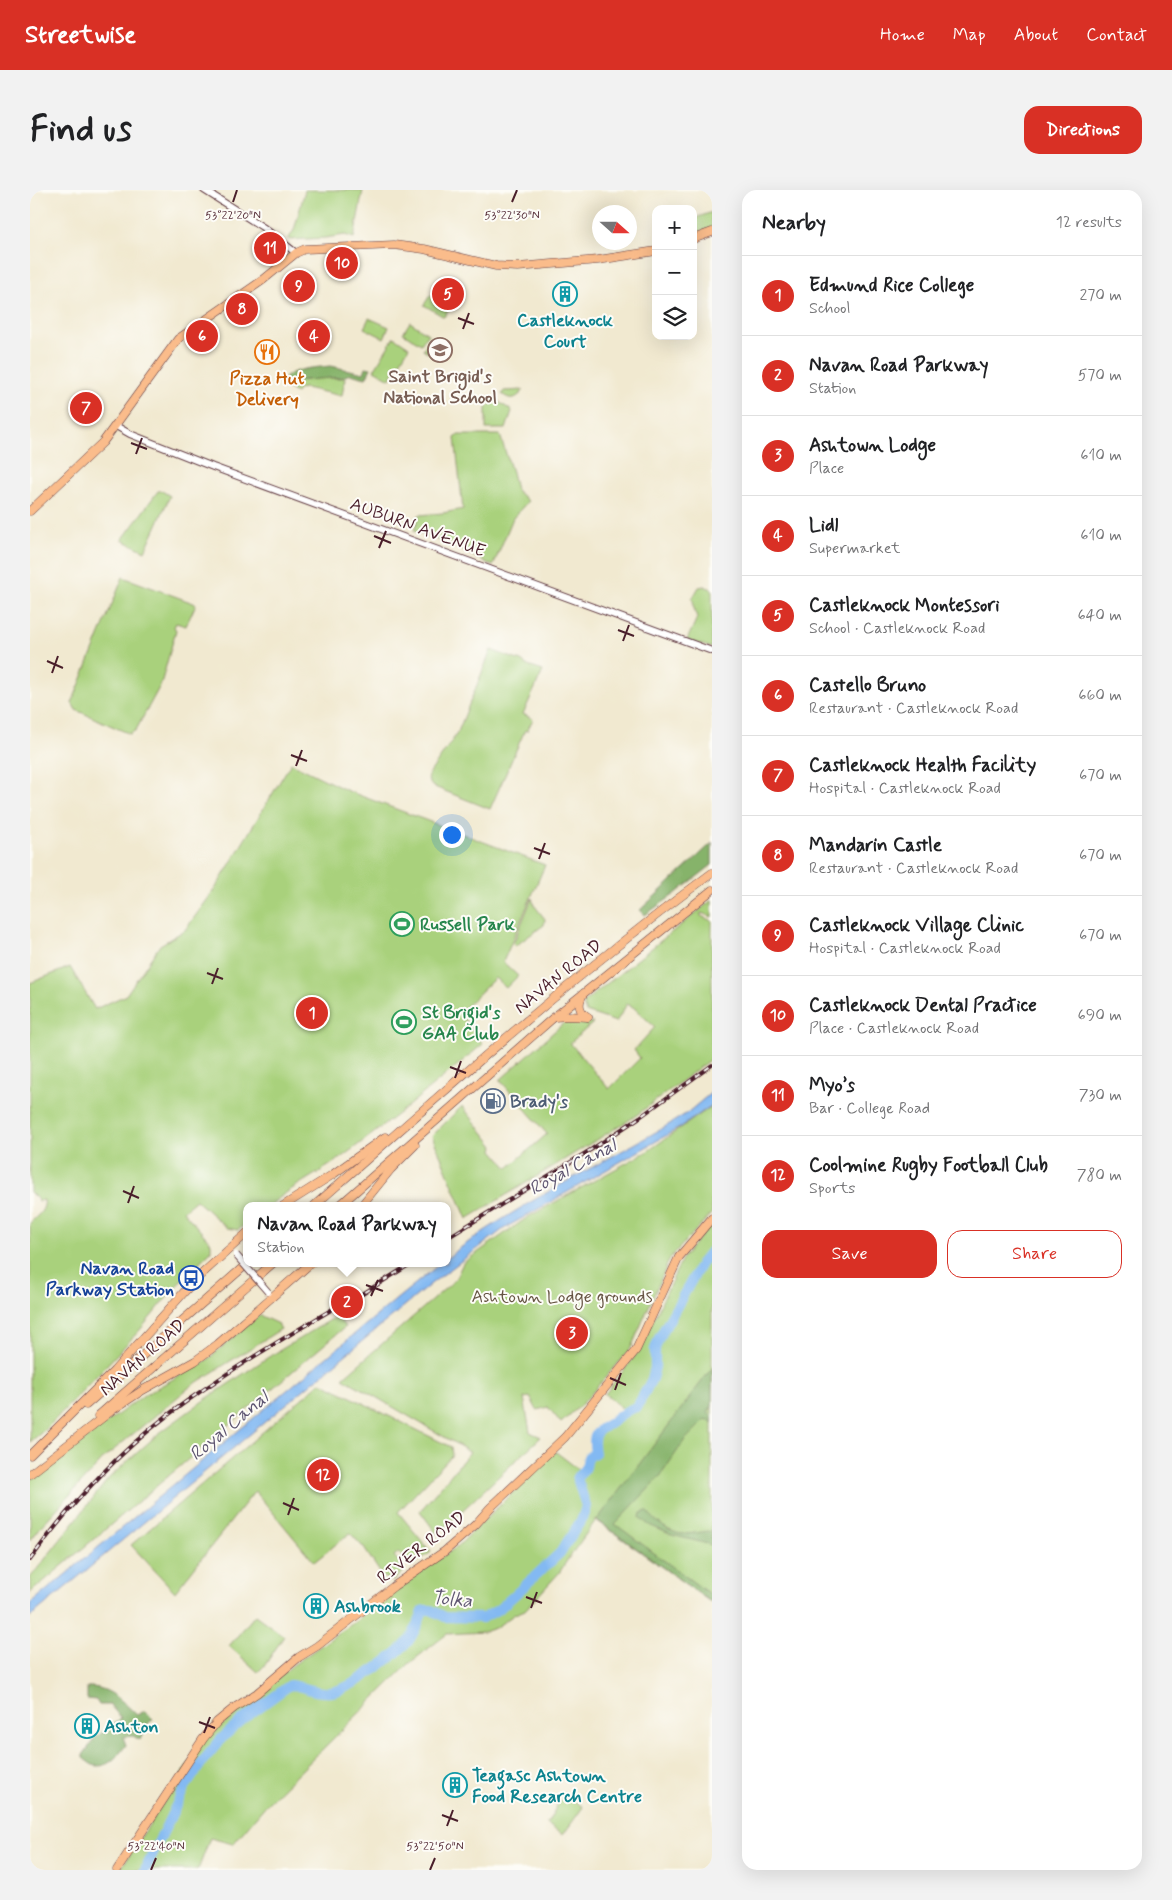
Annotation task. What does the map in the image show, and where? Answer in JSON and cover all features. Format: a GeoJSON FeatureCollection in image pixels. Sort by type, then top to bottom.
{"type":"FeatureCollection","features":[{"type":"Feature","properties":{"kind":"main road"},"geometry":{"type":"LineString","coordinates":[[697,238],[712,232]]}},
{"type":"Feature","properties":{"kind":"main road"},"geometry":{"type":"LineString","coordinates":[[30,511],[91,454],[116,426],[178,339],[263,280],[296,253],[313,248],[394,245],[419,248],[496,266],[518,267],[598,260],[652,251]]}},
{"type":"Feature","properties":{"kind":"main road","name":"NAVAN ROAD"},"geometry":{"type":"LineString","coordinates":[[319,1202],[449,1087],[642,926],[712,873]]}},
{"type":"Feature","properties":{"kind":"main road","name":"NAVAN ROAD"},"geometry":{"type":"LineString","coordinates":[[344,1202],[553,1018],[712,890]]}},
{"type":"Feature","properties":{"kind":"main road"},"geometry":{"type":"LineString","coordinates":[[553,1018],[568,1016],[588,1017],[580,1009],[583,994]]}},
{"type":"Feature","properties":{"kind":"main road"},"geometry":{"type":"LineString","coordinates":[[289,1202],[357,1158],[449,1087]]}},
{"type":"Feature","properties":{"kind":"main road"},"geometry":{"type":"LineString","coordinates":[[365,1202],[392,1169],[450,1109]]}},
{"type":"Feature","properties":{"kind":"main road","name":"RIVER ROAD"},"geometry":{"type":"LineString","coordinates":[[117,1870],[203,1739],[217,1722],[394,1586],[445,1551],[476,1525],[490,1508],[565,1437],[636,1350],[679,1257],[712,1218]]}},
{"type":"Feature","properties":{"kind":"main road"},"geometry":{"type":"LineString","coordinates":[[30,1455],[114,1371],[194,1281],[243,1236]]}},
{"type":"Feature","properties":{"kind":"main road","name":"NAVAN ROAD"},"geometry":{"type":"LineString","coordinates":[[30,1455],[243,1267]]}},
{"type":"Feature","properties":{"kind":"main road","name":"NAVAN ROAD"},"geometry":{"type":"LineString","coordinates":[[30,1473],[268,1267]]}},
{"type":"Feature","properties":{"kind":"main road"},"geometry":{"type":"LineString","coordinates":[[30,1473],[143,1390],[195,1361],[218,1344],[270,1295],[306,1267]]}},
{"type":"Feature","properties":{"kind":"street"},"geometry":{"type":"LineString","coordinates":[[204,190],[264,228],[296,253]]}},
{"type":"Feature","properties":{"kind":"street","name":"AUBURN AVENUE"},"geometry":{"type":"LineString","coordinates":[[116,426],[130,434],[223,470],[712,651]]}},
{"type":"Feature","properties":{"kind":"street"},"geometry":{"type":"LineString","coordinates":[[230,1248],[243,1263]]}},
{"type":"Feature","properties":{"kind":"street"},"geometry":{"type":"LineString","coordinates":[[246,1267],[270,1295]]}},
{"type":"Feature","properties":{"kind":"green space"},"geometry":{"type":"Polygon","coordinates":[[[305,190],[363,190],[354,238],[345,235],[290,240],[289,238],[294,230],[305,190]]]}},
{"type":"Feature","properties":{"kind":"green space"},"geometry":{"type":"Polygon","coordinates":[[[712,212],[712,228],[697,234],[697,218],[712,212]]]}},
{"type":"Feature","properties":{"kind":"green space"},"geometry":{"type":"Polygon","coordinates":[[[430,295],[450,307],[444,317],[424,305],[430,295]]]}},
{"type":"Feature","properties":{"kind":"green space"},"geometry":{"type":"Polygon","coordinates":[[[369,318],[389,327],[384,338],[364,328],[369,318]]]}},
{"type":"Feature","properties":{"kind":"green space"},"geometry":{"type":"Polygon","coordinates":[[[410,322],[428,334],[421,344],[403,333],[410,322]]]}},
{"type":"Feature","properties":{"kind":"green space"},"geometry":{"type":"Polygon","coordinates":[[[431,336],[440,341],[431,355],[423,349],[431,336]]]}},
{"type":"Feature","properties":{"kind":"green space"},"geometry":{"type":"Polygon","coordinates":[[[394,337],[409,347],[390,379],[374,370],[394,337]]]}},
{"type":"Feature","properties":{"kind":"green space"},"geometry":{"type":"Polygon","coordinates":[[[330,366],[364,373],[366,367],[371,368],[366,378],[350,374],[343,377],[281,382],[285,377],[296,371],[330,366]]]}},
{"type":"Feature","properties":{"kind":"green space"},"geometry":{"type":"Polygon","coordinates":[[[323,378],[345,378],[342,396],[305,388],[299,389],[296,393],[279,383],[323,378]]]}},
{"type":"Feature","properties":{"kind":"green space"},"geometry":{"type":"Polygon","coordinates":[[[524,390],[514,398],[509,398],[502,394],[504,391],[524,390]]]}},
{"type":"Feature","properties":{"kind":"green space"},"geometry":{"type":"Polygon","coordinates":[[[493,398],[512,411],[506,429],[486,429],[486,408],[493,402],[493,398]]]}},
{"type":"Feature","properties":{"kind":"green space"},"geometry":{"type":"Polygon","coordinates":[[[458,435],[500,435],[516,490],[528,501],[513,518],[493,566],[453,546],[414,531],[419,515],[463,509],[455,438],[458,435]]]}},
{"type":"Feature","properties":{"kind":"green space"},"geometry":{"type":"Polygon","coordinates":[[[158,491],[162,491],[170,496],[145,551],[122,540],[158,491]]]}},
{"type":"Feature","properties":{"kind":"green space"},"geometry":{"type":"Polygon","coordinates":[[[123,577],[196,604],[186,626],[176,623],[174,627],[176,630],[161,684],[136,730],[130,734],[76,710],[72,703],[123,577]]]}},
{"type":"Feature","properties":{"kind":"green space"},"geometry":{"type":"Polygon","coordinates":[[[704,586],[712,589],[712,648],[687,640],[697,618],[692,599],[699,587],[704,586]]]}},
{"type":"Feature","properties":{"kind":"green space"},"geometry":{"type":"Polygon","coordinates":[[[491,650],[543,671],[523,714],[533,719],[527,731],[525,730],[490,809],[432,786],[428,780],[429,774],[458,732],[491,650]]]}},
{"type":"Feature","properties":{"kind":"green space"},"geometry":{"type":"Polygon","coordinates":[[[291,763],[348,791],[545,865],[503,962],[518,976],[506,988],[495,978],[460,1012],[483,1044],[394,1117],[339,1159],[274,1202],[243,1202],[243,1226],[238,1230],[227,1228],[196,1200],[183,1211],[211,1243],[211,1251],[185,1276],[139,1331],[48,1427],[30,1442],[30,1223],[44,1207],[44,1200],[39,1201],[30,1192],[30,983],[70,967],[95,1009],[126,995],[160,945],[185,930],[215,889],[291,763]]]}},
{"type":"Feature","properties":{"kind":"green space"},"geometry":{"type":"Polygon","coordinates":[[[712,843],[712,865],[645,915],[640,910],[712,843]]]}},
{"type":"Feature","properties":{"kind":"green space"},"geometry":{"type":"Polygon","coordinates":[[[532,898],[534,905],[545,919],[544,925],[515,946],[513,944],[532,898]]]}},
{"type":"Feature","properties":{"kind":"green space"},"geometry":{"type":"Polygon","coordinates":[[[712,900],[712,917],[701,913],[701,916],[712,921],[712,1058],[634,1117],[467,1219],[432,1136],[462,1106],[494,1146],[493,1150],[508,1168],[547,1134],[500,1080],[567,1020],[593,1023],[570,1043],[609,1089],[640,1058],[634,1050],[655,1027],[627,1004],[616,1022],[586,1012],[584,1002],[712,900]]]}},
{"type":"Feature","properties":{"kind":"green space","name":"Ashtown Lodge grounds"},"geometry":{"type":"Polygon","coordinates":[[[712,1106],[712,1213],[670,1258],[631,1348],[584,1402],[561,1423],[548,1407],[537,1410],[530,1397],[524,1398],[530,1432],[541,1437],[437,1534],[420,1511],[470,1452],[343,1378],[455,1280],[463,1263],[528,1217],[648,1151],[712,1106]]]}},
{"type":"Feature","properties":{"kind":"green space"},"geometry":{"type":"Polygon","coordinates":[[[712,1223],[712,1603],[596,1520],[559,1573],[525,1610],[515,1614],[495,1628],[483,1632],[447,1634],[411,1662],[265,1806],[233,1844],[210,1838],[198,1870],[120,1870],[204,1740],[293,1665],[356,1621],[396,1587],[457,1547],[552,1454],[556,1452],[582,1472],[586,1467],[588,1457],[595,1453],[594,1440],[596,1433],[613,1422],[625,1411],[605,1394],[638,1352],[682,1259],[712,1223]]]}},
{"type":"Feature","properties":{"kind":"green space"},"geometry":{"type":"Polygon","coordinates":[[[259,1315],[278,1324],[281,1329],[191,1386],[104,1458],[43,1524],[30,1541],[30,1480],[144,1395],[206,1361],[259,1315]]]}},
{"type":"Feature","properties":{"kind":"green space"},"geometry":{"type":"Polygon","coordinates":[[[337,1316],[345,1327],[30,1593],[30,1578],[109,1478],[158,1434],[203,1401],[267,1358],[337,1316]]]}},
{"type":"Feature","properties":{"kind":"green space"},"geometry":{"type":"Polygon","coordinates":[[[712,1368],[712,1406],[708,1413],[712,1416],[712,1423],[706,1419],[684,1441],[659,1478],[615,1524],[712,1596],[712,1603],[597,1520],[712,1368]]]}},
{"type":"Feature","properties":{"kind":"green space"},"geometry":{"type":"Polygon","coordinates":[[[321,1382],[451,1447],[452,1455],[398,1512],[431,1552],[411,1566],[399,1552],[394,1556],[405,1570],[393,1581],[383,1577],[364,1548],[350,1533],[314,1562],[255,1491],[175,1592],[131,1545],[321,1382]]]}},
{"type":"Feature","properties":{"kind":"green space"},"geometry":{"type":"Polygon","coordinates":[[[647,1511],[659,1523],[674,1532],[684,1534],[712,1531],[712,1545],[672,1535],[649,1525],[640,1518],[641,1513],[647,1511]]]}},
{"type":"Feature","properties":{"kind":"green space"},"geometry":{"type":"Polygon","coordinates":[[[255,1615],[284,1636],[265,1665],[258,1672],[229,1646],[255,1615]]]}},
{"type":"Feature","properties":{"kind":"green space"},"geometry":{"type":"Polygon","coordinates":[[[87,1687],[95,1687],[109,1692],[137,1715],[145,1711],[153,1719],[146,1726],[140,1740],[133,1736],[123,1737],[126,1745],[108,1764],[98,1766],[92,1764],[83,1758],[83,1755],[95,1738],[121,1718],[110,1705],[99,1705],[96,1700],[87,1699],[87,1687]]]}},
{"type":"Feature","properties":{"kind":"green space"},"geometry":{"type":"Polygon","coordinates":[[[564,1793],[583,1807],[563,1835],[547,1824],[564,1793]]]}},
{"type":"Feature","properties":{"kind":"water","name":"Royal Canal"},"geometry":{"type":"Polygon","coordinates":[[[712,1092],[712,1105],[681,1127],[505,1228],[432,1283],[30,1617],[30,1604],[436,1267],[451,1267],[451,1255],[527,1204],[687,1113],[712,1092]]]}},
{"type":"Feature","properties":{"kind":"waterway","name":"Tolka"},"geometry":{"type":"LineString","coordinates":[[145,1870],[184,1789],[222,1738],[246,1717],[290,1685],[320,1692],[331,1692],[349,1686],[359,1680],[406,1644],[424,1610],[431,1610],[445,1617],[483,1618],[499,1609],[560,1553],[582,1519],[586,1506],[577,1478],[586,1467],[588,1457],[595,1453],[595,1436],[600,1430],[624,1413],[637,1407],[652,1379],[655,1367],[655,1349],[659,1338],[702,1262],[712,1250]]}},
{"type":"Feature","properties":{"kind":"railway"},"geometry":{"type":"LineString","coordinates":[[451,1236],[592,1149],[712,1065]]}},
{"type":"Feature","properties":{"kind":"railway"},"geometry":{"type":"LineString","coordinates":[[356,1298],[406,1267]]}},
{"type":"Feature","properties":{"kind":"railway"},"geometry":{"type":"LineString","coordinates":[[30,1560],[83,1494],[143,1435],[224,1375],[341,1304]]}},
{"type":"Feature","properties":{"kind":"place","name":"Myo’s"},"geometry":{"type":"Point","coordinates":[270,248]}},
{"type":"Feature","properties":{"kind":"place","name":"Castleknock Dental Practice"},"geometry":{"type":"Point","coordinates":[342,263]}},
{"type":"Feature","properties":{"kind":"place","name":"Castleknock Village Clinic"},"geometry":{"type":"Point","coordinates":[299,286]}},
{"type":"Feature","properties":{"kind":"place","name":"Castleknock Montessori"},"geometry":{"type":"Point","coordinates":[448,294]}},
{"type":"Feature","properties":{"kind":"place","name":"Castleknock Court"},"geometry":{"type":"Point","coordinates":[565,294]}},
{"type":"Feature","properties":{"kind":"place","name":"Mandarin Castle"},"geometry":{"type":"Point","coordinates":[242,309]}},
{"type":"Feature","properties":{"kind":"place","name":"Castello Bruno"},"geometry":{"type":"Point","coordinates":[202,336]}},
{"type":"Feature","properties":{"kind":"place","name":"Lidl"},"geometry":{"type":"Point","coordinates":[314,336]}},
{"type":"Feature","properties":{"kind":"place","name":"Saint Brigid's National School"},"geometry":{"type":"Point","coordinates":[440,350]}},
{"type":"Feature","properties":{"kind":"place","name":"Pizza Hut Delivery"},"geometry":{"type":"Point","coordinates":[267,352]}},
{"type":"Feature","properties":{"kind":"place","name":"Castleknock Health Facility"},"geometry":{"type":"Point","coordinates":[86,408]}},
{"type":"Feature","properties":{"kind":"place","name":"Russell Park"},"geometry":{"type":"Point","coordinates":[402,924]}},
{"type":"Feature","properties":{"kind":"place","name":"Edmund Rice College"},"geometry":{"type":"Point","coordinates":[312,1013]}},
{"type":"Feature","properties":{"kind":"place","name":"St Brigid's GAA Club"},"geometry":{"type":"Point","coordinates":[404,1022]}},
{"type":"Feature","properties":{"kind":"place","name":"Brady's"},"geometry":{"type":"Point","coordinates":[493,1101]}},
{"type":"Feature","properties":{"kind":"place","name":"Navan Road Parkway Station"},"geometry":{"type":"Point","coordinates":[191,1278]}},
{"type":"Feature","properties":{"kind":"place","name":"Navan Road Parkway"},"geometry":{"type":"Point","coordinates":[347,1302]}},
{"type":"Feature","properties":{"kind":"place","name":"Ashtown Lodge"},"geometry":{"type":"Point","coordinates":[572,1333]}},
{"type":"Feature","properties":{"kind":"place","name":"Coolmine Rugby Football Club"},"geometry":{"type":"Point","coordinates":[323,1475]}},
{"type":"Feature","properties":{"kind":"place","name":"Ashbrook"},"geometry":{"type":"Point","coordinates":[316,1606]}},
{"type":"Feature","properties":{"kind":"place","name":"Ashton"},"geometry":{"type":"Point","coordinates":[87,1726]}},
{"type":"Feature","properties":{"kind":"place","name":"Teagasc Ashtown Food Research Centre"},"geometry":{"type":"Point","coordinates":[455,1785]}}]}
